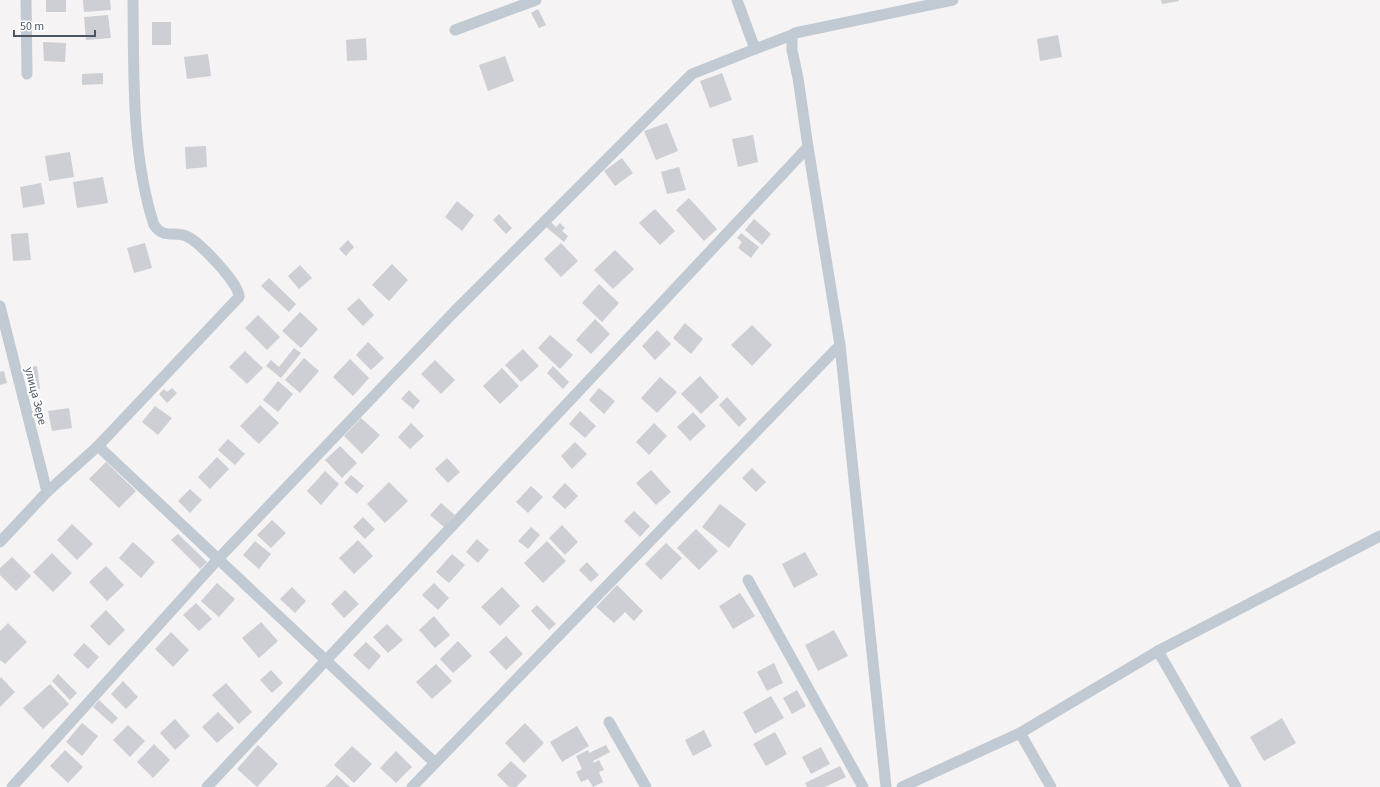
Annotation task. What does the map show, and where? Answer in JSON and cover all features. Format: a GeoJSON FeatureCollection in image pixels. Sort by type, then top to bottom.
{"type":"FeatureCollection","features":[{"type":"Feature","properties":{"kind":"street"},"geometry":{"type":"LineString","coordinates":[[26,0],[27,74]]}},
{"type":"Feature","properties":{"kind":"street"},"geometry":{"type":"LineString","coordinates":[[0,542],[47,492],[98,446],[239,297],[236,287],[218,265],[194,240],[185,236],[166,234],[159,231],[154,225],[142,174],[134,99],[133,0]]}},
{"type":"Feature","properties":{"kind":"street"},"geometry":{"type":"LineString","coordinates":[[455,30],[536,0]]}},
{"type":"Feature","properties":{"kind":"street"},"geometry":{"type":"LineString","coordinates":[[738,0],[755,49]]}},
{"type":"Feature","properties":{"kind":"street"},"geometry":{"type":"LineString","coordinates":[[12,787],[219,558],[454,312],[692,74],[795,33],[953,0]]}},
{"type":"Feature","properties":{"kind":"street"},"geometry":{"type":"LineString","coordinates":[[792,35],[792,50],[798,78],[840,345],[886,787]]}},
{"type":"Feature","properties":{"kind":"street"},"geometry":{"type":"LineString","coordinates":[[208,787],[808,147]]}},
{"type":"Feature","properties":{"kind":"street","name":"улица Зере"},"geometry":{"type":"LineString","coordinates":[[0,308],[47,492]]}},
{"type":"Feature","properties":{"kind":"street"},"geometry":{"type":"LineString","coordinates":[[412,787],[840,345]]}},
{"type":"Feature","properties":{"kind":"street"},"geometry":{"type":"LineString","coordinates":[[98,446],[219,558],[435,763]]}},
{"type":"Feature","properties":{"kind":"street"},"geometry":{"type":"LineString","coordinates":[[902,787],[1020,733],[1158,651],[1380,536]]}},
{"type":"Feature","properties":{"kind":"street"},"geometry":{"type":"LineString","coordinates":[[748,580],[863,787]]}},
{"type":"Feature","properties":{"kind":"street"},"geometry":{"type":"LineString","coordinates":[[1158,651],[1236,787]]}},
{"type":"Feature","properties":{"kind":"street"},"geometry":{"type":"LineString","coordinates":[[609,722],[646,787]]}},
{"type":"Feature","properties":{"kind":"street"},"geometry":{"type":"LineString","coordinates":[[1020,733],[1051,787]]}},
{"type":"Feature","properties":{"kind":"building"},"geometry":{"type":"Polygon","coordinates":[[[46,0],[66,0],[66,12],[46,12],[46,0]]]}},
{"type":"Feature","properties":{"kind":"building"},"geometry":{"type":"Polygon","coordinates":[[[83,0],[110,0],[111,10],[84,12],[83,0]]]}},
{"type":"Feature","properties":{"kind":"building"},"geometry":{"type":"Polygon","coordinates":[[[1161,0],[1179,0],[1179,1],[1162,4],[1161,0]]]}},
{"type":"Feature","properties":{"kind":"building"},"geometry":{"type":"Polygon","coordinates":[[[538,9],[546,25],[539,28],[531,13],[538,9]]]}},
{"type":"Feature","properties":{"kind":"building"},"geometry":{"type":"Polygon","coordinates":[[[108,15],[111,38],[86,40],[84,17],[108,15]]]}},
{"type":"Feature","properties":{"kind":"building"},"geometry":{"type":"Polygon","coordinates":[[[152,22],[171,22],[171,45],[152,45],[152,22]]]}},
{"type":"Feature","properties":{"kind":"building"},"geometry":{"type":"Polygon","coordinates":[[[1058,35],[1062,57],[1040,61],[1037,39],[1058,35]]]}},
{"type":"Feature","properties":{"kind":"building"},"geometry":{"type":"Polygon","coordinates":[[[366,38],[367,60],[347,61],[346,40],[366,38]]]}},
{"type":"Feature","properties":{"kind":"building"},"geometry":{"type":"Polygon","coordinates":[[[43,42],[66,43],[65,62],[44,61],[43,42]]]}},
{"type":"Feature","properties":{"kind":"building"},"geometry":{"type":"Polygon","coordinates":[[[208,54],[211,76],[187,79],[184,57],[208,54]]]}},
{"type":"Feature","properties":{"kind":"building"},"geometry":{"type":"Polygon","coordinates":[[[505,56],[514,81],[488,91],[479,65],[505,56]]]}},
{"type":"Feature","properties":{"kind":"building"},"geometry":{"type":"Polygon","coordinates":[[[103,73],[103,84],[82,85],[82,74],[103,73]]]}},
{"type":"Feature","properties":{"kind":"building"},"geometry":{"type":"Polygon","coordinates":[[[722,73],[732,100],[710,108],[700,81],[722,73]]]}},
{"type":"Feature","properties":{"kind":"building"},"geometry":{"type":"Polygon","coordinates":[[[667,123],[678,151],[656,160],[644,131],[667,123]]]}},
{"type":"Feature","properties":{"kind":"building"},"geometry":{"type":"Polygon","coordinates":[[[753,135],[758,162],[738,167],[732,139],[753,135]]]}},
{"type":"Feature","properties":{"kind":"building"},"geometry":{"type":"Polygon","coordinates":[[[206,146],[207,167],[186,169],[185,147],[206,146]]]}},
{"type":"Feature","properties":{"kind":"building"},"geometry":{"type":"Polygon","coordinates":[[[70,152],[74,177],[49,181],[45,156],[70,152]]]}},
{"type":"Feature","properties":{"kind":"building"},"geometry":{"type":"Polygon","coordinates":[[[622,158],[633,173],[615,186],[604,171],[622,158]]]}},
{"type":"Feature","properties":{"kind":"building"},"geometry":{"type":"Polygon","coordinates":[[[679,167],[686,190],[667,194],[661,172],[679,167]]]}},
{"type":"Feature","properties":{"kind":"building"},"geometry":{"type":"Polygon","coordinates":[[[103,177],[108,203],[77,208],[73,182],[103,177]]]}},
{"type":"Feature","properties":{"kind":"building"},"geometry":{"type":"Polygon","coordinates":[[[41,183],[45,204],[23,208],[20,187],[41,183]]]}},
{"type":"Feature","properties":{"kind":"building"},"geometry":{"type":"Polygon","coordinates":[[[689,198],[717,229],[704,241],[676,210],[689,198]]]}},
{"type":"Feature","properties":{"kind":"building"},"geometry":{"type":"Polygon","coordinates":[[[457,201],[474,215],[462,231],[445,217],[457,201]]]}},
{"type":"Feature","properties":{"kind":"building"},"geometry":{"type":"Polygon","coordinates":[[[655,209],[675,231],[660,245],[639,223],[655,209]]]}},
{"type":"Feature","properties":{"kind":"building"},"geometry":{"type":"Polygon","coordinates":[[[499,214],[512,228],[506,234],[493,220],[499,214]]]}},
{"type":"Feature","properties":{"kind":"building"},"geometry":{"type":"Polygon","coordinates":[[[754,219],[771,234],[762,245],[745,230],[754,219]]]}},
{"type":"Feature","properties":{"kind":"building"},"geometry":{"type":"Polygon","coordinates":[[[551,222],[556,227],[560,223],[565,228],[562,231],[568,236],[564,242],[546,227],[551,222]]]}},
{"type":"Feature","properties":{"kind":"building"},"geometry":{"type":"Polygon","coordinates":[[[28,233],[31,260],[13,261],[11,234],[28,233]]]}},
{"type":"Feature","properties":{"kind":"building"},"geometry":{"type":"Polygon","coordinates":[[[741,233],[759,247],[751,258],[738,248],[742,242],[737,238],[741,233]]]}},
{"type":"Feature","properties":{"kind":"building"},"geometry":{"type":"Polygon","coordinates":[[[348,240],[354,247],[346,256],[339,249],[348,240]]]}},
{"type":"Feature","properties":{"kind":"building"},"geometry":{"type":"Polygon","coordinates":[[[145,243],[152,268],[134,273],[127,248],[145,243]]]}},
{"type":"Feature","properties":{"kind":"building"},"geometry":{"type":"Polygon","coordinates":[[[561,243],[578,261],[561,277],[544,259],[561,243]]]}},
{"type":"Feature","properties":{"kind":"building"},"geometry":{"type":"Polygon","coordinates":[[[615,250],[634,269],[613,289],[594,270],[615,250]]]}},
{"type":"Feature","properties":{"kind":"building"},"geometry":{"type":"Polygon","coordinates":[[[392,264],[408,280],[389,301],[372,285],[392,264]]]}},
{"type":"Feature","properties":{"kind":"building"},"geometry":{"type":"Polygon","coordinates":[[[300,265],[312,278],[299,289],[288,276],[300,265]]]}},
{"type":"Feature","properties":{"kind":"building"},"geometry":{"type":"Polygon","coordinates":[[[269,278],[296,304],[289,312],[261,286],[269,278]]]}},
{"type":"Feature","properties":{"kind":"building"},"geometry":{"type":"Polygon","coordinates":[[[599,284],[619,303],[602,322],[582,303],[599,284]]]}},
{"type":"Feature","properties":{"kind":"building"},"geometry":{"type":"Polygon","coordinates":[[[359,298],[374,315],[363,326],[347,309],[359,298]]]}},
{"type":"Feature","properties":{"kind":"building"},"geometry":{"type":"Polygon","coordinates":[[[300,312],[318,329],[301,348],[282,331],[300,312]]]}},
{"type":"Feature","properties":{"kind":"building"},"geometry":{"type":"Polygon","coordinates":[[[258,315],[280,337],[267,350],[245,328],[258,315]]]}},
{"type":"Feature","properties":{"kind":"building"},"geometry":{"type":"Polygon","coordinates":[[[595,319],[610,334],[591,354],[576,340],[595,319]]]}},
{"type":"Feature","properties":{"kind":"building"},"geometry":{"type":"Polygon","coordinates":[[[685,323],[703,339],[691,354],[673,338],[685,323]]]}},
{"type":"Feature","properties":{"kind":"building"},"geometry":{"type":"Polygon","coordinates":[[[752,325],[772,345],[752,366],[731,345],[752,325]]]}},
{"type":"Feature","properties":{"kind":"building"},"geometry":{"type":"Polygon","coordinates":[[[657,330],[671,344],[655,360],[642,346],[657,330]]]}},
{"type":"Feature","properties":{"kind":"building"},"geometry":{"type":"Polygon","coordinates":[[[550,335],[573,355],[560,369],[538,348],[550,335]]]}},
{"type":"Feature","properties":{"kind":"building"},"geometry":{"type":"Polygon","coordinates":[[[368,342],[384,358],[371,370],[356,355],[368,342]]]}},
{"type":"Feature","properties":{"kind":"building"},"geometry":{"type":"Polygon","coordinates":[[[294,348],[301,353],[281,378],[266,366],[271,360],[279,367],[294,348]]]}},
{"type":"Feature","properties":{"kind":"building"},"geometry":{"type":"Polygon","coordinates":[[[523,349],[539,366],[521,382],[505,365],[523,349]]]}},
{"type":"Feature","properties":{"kind":"building"},"geometry":{"type":"Polygon","coordinates":[[[245,351],[263,368],[247,384],[229,367],[245,351]]]}},
{"type":"Feature","properties":{"kind":"building"},"geometry":{"type":"Polygon","coordinates":[[[304,358],[319,371],[300,393],[285,380],[304,358]]]}},
{"type":"Feature","properties":{"kind":"building"},"geometry":{"type":"Polygon","coordinates":[[[350,359],[369,378],[353,396],[333,377],[350,359]]]}},
{"type":"Feature","properties":{"kind":"building"},"geometry":{"type":"Polygon","coordinates":[[[435,360],[455,380],[441,394],[421,374],[435,360]]]}},
{"type":"Feature","properties":{"kind":"building"},"geometry":{"type":"Polygon","coordinates":[[[37,366],[40,389],[32,390],[29,367],[37,366]]]}},
{"type":"Feature","properties":{"kind":"building"},"geometry":{"type":"Polygon","coordinates":[[[553,366],[569,382],[563,389],[547,373],[553,366]]]}},
{"type":"Feature","properties":{"kind":"building"},"geometry":{"type":"Polygon","coordinates":[[[502,368],[519,386],[500,404],[483,386],[502,368]]]}},
{"type":"Feature","properties":{"kind":"building"},"geometry":{"type":"Polygon","coordinates":[[[4,371],[7,383],[0,385],[0,372],[4,371]]]}},
{"type":"Feature","properties":{"kind":"building"},"geometry":{"type":"Polygon","coordinates":[[[700,376],[719,397],[701,414],[681,394],[700,376]]]}},
{"type":"Feature","properties":{"kind":"building"},"geometry":{"type":"Polygon","coordinates":[[[660,377],[677,392],[657,413],[641,398],[660,377]]]}},
{"type":"Feature","properties":{"kind":"building"},"geometry":{"type":"Polygon","coordinates":[[[278,381],[293,394],[278,412],[263,400],[278,381]]]}},
{"type":"Feature","properties":{"kind":"building"},"geometry":{"type":"Polygon","coordinates":[[[172,388],[177,393],[167,403],[159,394],[164,389],[167,392],[172,388]]]}},
{"type":"Feature","properties":{"kind":"building"},"geometry":{"type":"Polygon","coordinates":[[[599,388],[615,401],[604,414],[589,400],[599,388]]]}},
{"type":"Feature","properties":{"kind":"building"},"geometry":{"type":"Polygon","coordinates":[[[409,390],[420,401],[413,409],[401,399],[409,390]]]}},
{"type":"Feature","properties":{"kind":"building"},"geometry":{"type":"Polygon","coordinates":[[[727,397],[747,419],[739,427],[719,405],[727,397]]]}},
{"type":"Feature","properties":{"kind":"building"},"geometry":{"type":"Polygon","coordinates":[[[260,405],[279,423],[259,444],[240,426],[260,405]]]}},
{"type":"Feature","properties":{"kind":"building"},"geometry":{"type":"Polygon","coordinates":[[[155,406],[172,418],[158,435],[142,422],[155,406]]]}},
{"type":"Feature","properties":{"kind":"building"},"geometry":{"type":"Polygon","coordinates":[[[69,408],[72,428],[52,431],[48,411],[69,408]]]}},
{"type":"Feature","properties":{"kind":"building"},"geometry":{"type":"Polygon","coordinates":[[[580,411],[596,426],[585,438],[569,424],[580,411]]]}},
{"type":"Feature","properties":{"kind":"building"},"geometry":{"type":"Polygon","coordinates":[[[693,412],[706,426],[690,441],[677,427],[693,412]]]}},
{"type":"Feature","properties":{"kind":"building"},"geometry":{"type":"Polygon","coordinates":[[[361,418],[380,435],[362,454],[344,436],[361,418]]]}},
{"type":"Feature","properties":{"kind":"building"},"geometry":{"type":"Polygon","coordinates":[[[411,423],[424,436],[410,449],[398,437],[411,423]]]}},
{"type":"Feature","properties":{"kind":"building"},"geometry":{"type":"Polygon","coordinates":[[[654,423],[667,436],[649,455],[636,442],[654,423]]]}},
{"type":"Feature","properties":{"kind":"building"},"geometry":{"type":"Polygon","coordinates":[[[228,439],[245,454],[235,465],[218,450],[228,439]]]}},
{"type":"Feature","properties":{"kind":"building"},"geometry":{"type":"Polygon","coordinates":[[[575,442],[587,454],[572,469],[561,456],[575,442]]]}},
{"type":"Feature","properties":{"kind":"building"},"geometry":{"type":"Polygon","coordinates":[[[340,446],[357,463],[342,478],[325,460],[340,446]]]}},
{"type":"Feature","properties":{"kind":"building"},"geometry":{"type":"Polygon","coordinates":[[[217,457],[229,469],[210,489],[198,477],[217,457]]]}},
{"type":"Feature","properties":{"kind":"building"},"geometry":{"type":"Polygon","coordinates":[[[447,458],[460,472],[448,483],[435,469],[447,458]]]}},
{"type":"Feature","properties":{"kind":"building"},"geometry":{"type":"Polygon","coordinates":[[[106,462],[136,491],[119,508],[89,479],[106,462]]]}},
{"type":"Feature","properties":{"kind":"building"},"geometry":{"type":"Polygon","coordinates":[[[752,468],[766,482],[756,492],[742,478],[752,468]]]}},
{"type":"Feature","properties":{"kind":"building"},"geometry":{"type":"Polygon","coordinates":[[[651,470],[671,492],[656,505],[636,483],[651,470]]]}},
{"type":"Feature","properties":{"kind":"building"},"geometry":{"type":"Polygon","coordinates":[[[325,471],[339,484],[321,505],[307,491],[325,471]]]}},
{"type":"Feature","properties":{"kind":"building"},"geometry":{"type":"Polygon","coordinates":[[[351,475],[364,486],[357,494],[344,483],[351,475]]]}},
{"type":"Feature","properties":{"kind":"building"},"geometry":{"type":"Polygon","coordinates":[[[389,482],[408,501],[385,523],[367,504],[389,482]]]}},
{"type":"Feature","properties":{"kind":"building"},"geometry":{"type":"Polygon","coordinates":[[[565,483],[578,496],[565,509],[552,497],[565,483]]]}},
{"type":"Feature","properties":{"kind":"building"},"geometry":{"type":"Polygon","coordinates":[[[531,486],[543,497],[528,513],[516,502],[531,486]]]}},
{"type":"Feature","properties":{"kind":"building"},"geometry":{"type":"Polygon","coordinates":[[[190,489],[202,500],[190,513],[178,501],[190,489]]]}},
{"type":"Feature","properties":{"kind":"building"},"geometry":{"type":"Polygon","coordinates":[[[441,503],[455,515],[444,527],[430,515],[441,503]]]}},
{"type":"Feature","properties":{"kind":"building"},"geometry":{"type":"Polygon","coordinates":[[[720,504],[746,524],[729,548],[702,527],[720,504]]]}},
{"type":"Feature","properties":{"kind":"building"},"geometry":{"type":"Polygon","coordinates":[[[634,511],[650,526],[640,537],[624,521],[634,511]]]}},
{"type":"Feature","properties":{"kind":"building"},"geometry":{"type":"Polygon","coordinates":[[[363,517],[375,529],[365,539],[353,527],[363,517]]]}},
{"type":"Feature","properties":{"kind":"building"},"geometry":{"type":"Polygon","coordinates":[[[272,520],[286,533],[271,548],[257,535],[272,520]]]}},
{"type":"Feature","properties":{"kind":"building"},"geometry":{"type":"Polygon","coordinates":[[[72,524],[93,544],[77,560],[57,540],[72,524]]]}},
{"type":"Feature","properties":{"kind":"building"},"geometry":{"type":"Polygon","coordinates":[[[562,525],[578,542],[565,555],[549,538],[562,525]]]}},
{"type":"Feature","properties":{"kind":"building"},"geometry":{"type":"Polygon","coordinates":[[[531,527],[540,535],[528,549],[518,541],[531,527]]]}},
{"type":"Feature","properties":{"kind":"building"},"geometry":{"type":"Polygon","coordinates":[[[696,529],[718,551],[699,570],[677,548],[696,529]]]}},
{"type":"Feature","properties":{"kind":"building"},"geometry":{"type":"Polygon","coordinates":[[[178,534],[207,562],[200,569],[171,540],[178,534]]]}},
{"type":"Feature","properties":{"kind":"building"},"geometry":{"type":"Polygon","coordinates":[[[477,539],[489,550],[478,563],[466,552],[477,539]]]}},
{"type":"Feature","properties":{"kind":"building"},"geometry":{"type":"Polygon","coordinates":[[[358,540],[373,556],[354,574],[339,558],[358,540]]]}},
{"type":"Feature","properties":{"kind":"building"},"geometry":{"type":"Polygon","coordinates":[[[255,541],[271,554],[259,569],[243,555],[255,541]]]}},
{"type":"Feature","properties":{"kind":"building"},"geometry":{"type":"Polygon","coordinates":[[[547,541],[566,561],[543,583],[524,563],[547,541]]]}},
{"type":"Feature","properties":{"kind":"building"},"geometry":{"type":"Polygon","coordinates":[[[133,542],[155,562],[141,578],[119,558],[133,542]]]}},
{"type":"Feature","properties":{"kind":"building"},"geometry":{"type":"Polygon","coordinates":[[[666,543],[682,558],[661,580],[645,564],[666,543]]]}},
{"type":"Feature","properties":{"kind":"building"},"geometry":{"type":"Polygon","coordinates":[[[805,552],[818,575],[794,588],[782,564],[805,552]]]}},
{"type":"Feature","properties":{"kind":"building"},"geometry":{"type":"Polygon","coordinates":[[[52,553],[72,573],[53,592],[33,572],[52,553]]]}},
{"type":"Feature","properties":{"kind":"building"},"geometry":{"type":"Polygon","coordinates":[[[452,554],[465,565],[449,583],[436,572],[452,554]]]}},
{"type":"Feature","properties":{"kind":"building"},"geometry":{"type":"Polygon","coordinates":[[[12,557],[31,576],[16,591],[0,575],[0,568],[12,557]]]}},
{"type":"Feature","properties":{"kind":"building"},"geometry":{"type":"Polygon","coordinates":[[[587,562],[599,575],[591,582],[579,570],[587,562]]]}},
{"type":"Feature","properties":{"kind":"building"},"geometry":{"type":"Polygon","coordinates":[[[106,566],[124,585],[107,601],[89,582],[106,566]]]}},
{"type":"Feature","properties":{"kind":"building"},"geometry":{"type":"Polygon","coordinates":[[[217,583],[235,599],[219,617],[201,601],[217,583]]]}},
{"type":"Feature","properties":{"kind":"building"},"geometry":{"type":"Polygon","coordinates":[[[434,583],[449,598],[438,610],[422,595],[434,583]]]}},
{"type":"Feature","properties":{"kind":"building"},"geometry":{"type":"Polygon","coordinates":[[[617,585],[643,611],[634,621],[625,612],[614,623],[596,607],[617,585]]]}},
{"type":"Feature","properties":{"kind":"building"},"geometry":{"type":"Polygon","coordinates":[[[292,587],[306,601],[295,613],[280,599],[292,587]]]}},
{"type":"Feature","properties":{"kind":"building"},"geometry":{"type":"Polygon","coordinates":[[[502,587],[520,606],[500,626],[481,607],[502,587]]]}},
{"type":"Feature","properties":{"kind":"building"},"geometry":{"type":"Polygon","coordinates":[[[345,590],[359,604],[344,618],[331,604],[345,590]]]}},
{"type":"Feature","properties":{"kind":"building"},"geometry":{"type":"Polygon","coordinates":[[[740,593],[755,616],[733,629],[719,606],[740,593]]]}},
{"type":"Feature","properties":{"kind":"building"},"geometry":{"type":"Polygon","coordinates":[[[196,603],[212,619],[199,631],[183,615],[196,603]]]}},
{"type":"Feature","properties":{"kind":"building"},"geometry":{"type":"Polygon","coordinates":[[[537,605],[556,624],[549,630],[531,611],[537,605]]]}},
{"type":"Feature","properties":{"kind":"building"},"geometry":{"type":"Polygon","coordinates":[[[106,610],[125,630],[109,646],[90,626],[106,610]]]}},
{"type":"Feature","properties":{"kind":"building"},"geometry":{"type":"Polygon","coordinates":[[[434,616],[450,635],[435,648],[419,630],[434,616]]]}},
{"type":"Feature","properties":{"kind":"building"},"geometry":{"type":"Polygon","coordinates":[[[261,622],[278,641],[259,658],[242,638],[261,622]]]}},
{"type":"Feature","properties":{"kind":"building"},"geometry":{"type":"Polygon","coordinates":[[[8,623],[27,642],[5,664],[0,660],[0,631],[8,623]]]}},
{"type":"Feature","properties":{"kind":"building"},"geometry":{"type":"Polygon","coordinates":[[[387,624],[403,640],[388,653],[373,637],[387,624]]]}},
{"type":"Feature","properties":{"kind":"building"},"geometry":{"type":"Polygon","coordinates":[[[834,630],[848,656],[818,671],[805,645],[834,630]]]}},
{"type":"Feature","properties":{"kind":"building"},"geometry":{"type":"Polygon","coordinates":[[[171,632],[189,650],[173,667],[155,649],[171,632]]]}},
{"type":"Feature","properties":{"kind":"building"},"geometry":{"type":"Polygon","coordinates":[[[506,636],[523,654],[506,670],[489,652],[506,636]]]}},
{"type":"Feature","properties":{"kind":"building"},"geometry":{"type":"Polygon","coordinates":[[[458,641],[472,656],[453,673],[440,659],[458,641]]]}},
{"type":"Feature","properties":{"kind":"building"},"geometry":{"type":"Polygon","coordinates":[[[366,642],[381,656],[369,670],[353,655],[366,642]]]}},
{"type":"Feature","properties":{"kind":"building"},"geometry":{"type":"Polygon","coordinates":[[[84,643],[99,657],[88,669],[73,655],[84,643]]]}},
{"type":"Feature","properties":{"kind":"building"},"geometry":{"type":"Polygon","coordinates":[[[774,663],[783,683],[767,691],[757,672],[774,663]]]}},
{"type":"Feature","properties":{"kind":"building"},"geometry":{"type":"Polygon","coordinates":[[[436,664],[452,681],[432,699],[416,682],[436,664]]]}},
{"type":"Feature","properties":{"kind":"building"},"geometry":{"type":"Polygon","coordinates":[[[271,670],[283,683],[272,693],[260,680],[271,670]]]}},
{"type":"Feature","properties":{"kind":"building"},"geometry":{"type":"Polygon","coordinates":[[[58,674],[77,693],[70,700],[52,681],[58,674]]]}},
{"type":"Feature","properties":{"kind":"building"},"geometry":{"type":"Polygon","coordinates":[[[1,677],[15,692],[0,707],[0,679],[1,677]]]}},
{"type":"Feature","properties":{"kind":"building"},"geometry":{"type":"Polygon","coordinates":[[[123,681],[138,697],[126,709],[111,694],[123,681]]]}},
{"type":"Feature","properties":{"kind":"building"},"geometry":{"type":"Polygon","coordinates":[[[226,683],[252,712],[239,724],[212,695],[226,683]]]}},
{"type":"Feature","properties":{"kind":"building"},"geometry":{"type":"Polygon","coordinates":[[[50,684],[69,704],[43,729],[23,708],[50,684]]]}},
{"type":"Feature","properties":{"kind":"building"},"geometry":{"type":"Polygon","coordinates":[[[797,690],[806,706],[792,714],[783,698],[797,690]]]}},
{"type":"Feature","properties":{"kind":"building"},"geometry":{"type":"Polygon","coordinates":[[[771,696],[784,718],[755,734],[743,712],[771,696]]]}},
{"type":"Feature","properties":{"kind":"building"},"geometry":{"type":"Polygon","coordinates":[[[99,700],[118,718],[112,724],[93,707],[99,700]]]}},
{"type":"Feature","properties":{"kind":"building"},"geometry":{"type":"Polygon","coordinates":[[[218,712],[234,728],[217,743],[202,727],[218,712]]]}},
{"type":"Feature","properties":{"kind":"building"},"geometry":{"type":"Polygon","coordinates":[[[1282,718],[1296,743],[1264,761],[1250,737],[1282,718]]]}},
{"type":"Feature","properties":{"kind":"building"},"geometry":{"type":"Polygon","coordinates":[[[175,719],[190,736],[175,750],[160,733],[175,719]]]}},
{"type":"Feature","properties":{"kind":"building"},"geometry":{"type":"Polygon","coordinates":[[[82,723],[98,736],[82,756],[66,742],[82,723]]]}},
{"type":"Feature","properties":{"kind":"building"},"geometry":{"type":"Polygon","coordinates":[[[525,723],[544,743],[524,763],[505,743],[525,723]]]}},
{"type":"Feature","properties":{"kind":"building"},"geometry":{"type":"Polygon","coordinates":[[[128,725],[145,741],[130,757],[113,740],[128,725]]]}},
{"type":"Feature","properties":{"kind":"building"},"geometry":{"type":"Polygon","coordinates":[[[577,726],[589,746],[562,762],[550,742],[577,726]]]}},
{"type":"Feature","properties":{"kind":"building"},"geometry":{"type":"Polygon","coordinates":[[[704,730],[712,746],[693,756],[685,740],[704,730]]]}},
{"type":"Feature","properties":{"kind":"building"},"geometry":{"type":"Polygon","coordinates":[[[775,732],[787,754],[766,766],[753,744],[775,732]]]}},
{"type":"Feature","properties":{"kind":"building"},"geometry":{"type":"Polygon","coordinates":[[[154,744],[170,760],[153,778],[137,762],[154,744]]]}},
{"type":"Feature","properties":{"kind":"building"},"geometry":{"type":"Polygon","coordinates":[[[258,745],[278,764],[257,787],[237,769],[258,745]]]}},
{"type":"Feature","properties":{"kind":"building"},"geometry":{"type":"Polygon","coordinates":[[[606,745],[610,752],[593,761],[594,763],[599,760],[604,770],[599,772],[603,782],[593,787],[588,779],[581,782],[576,772],[582,769],[576,756],[588,750],[589,753],[606,745]]]}},
{"type":"Feature","properties":{"kind":"building"},"geometry":{"type":"Polygon","coordinates":[[[352,746],[372,764],[354,783],[334,765],[352,746]]]}},
{"type":"Feature","properties":{"kind":"building"},"geometry":{"type":"Polygon","coordinates":[[[821,747],[830,764],[811,774],[802,757],[821,747]]]}},
{"type":"Feature","properties":{"kind":"building"},"geometry":{"type":"Polygon","coordinates":[[[65,750],[83,767],[68,783],[50,766],[65,750]]]}},
{"type":"Feature","properties":{"kind":"building"},"geometry":{"type":"Polygon","coordinates":[[[396,751],[412,767],[396,783],[380,768],[396,751]]]}},
{"type":"Feature","properties":{"kind":"building"},"geometry":{"type":"Polygon","coordinates":[[[511,761],[527,776],[516,787],[509,787],[497,775],[511,761]]]}},
{"type":"Feature","properties":{"kind":"building"},"geometry":{"type":"Polygon","coordinates":[[[840,766],[846,777],[825,787],[807,787],[805,783],[840,766]]]}},
{"type":"Feature","properties":{"kind":"building"},"geometry":{"type":"Polygon","coordinates":[[[337,775],[350,787],[325,787],[337,775]]]}}]}
